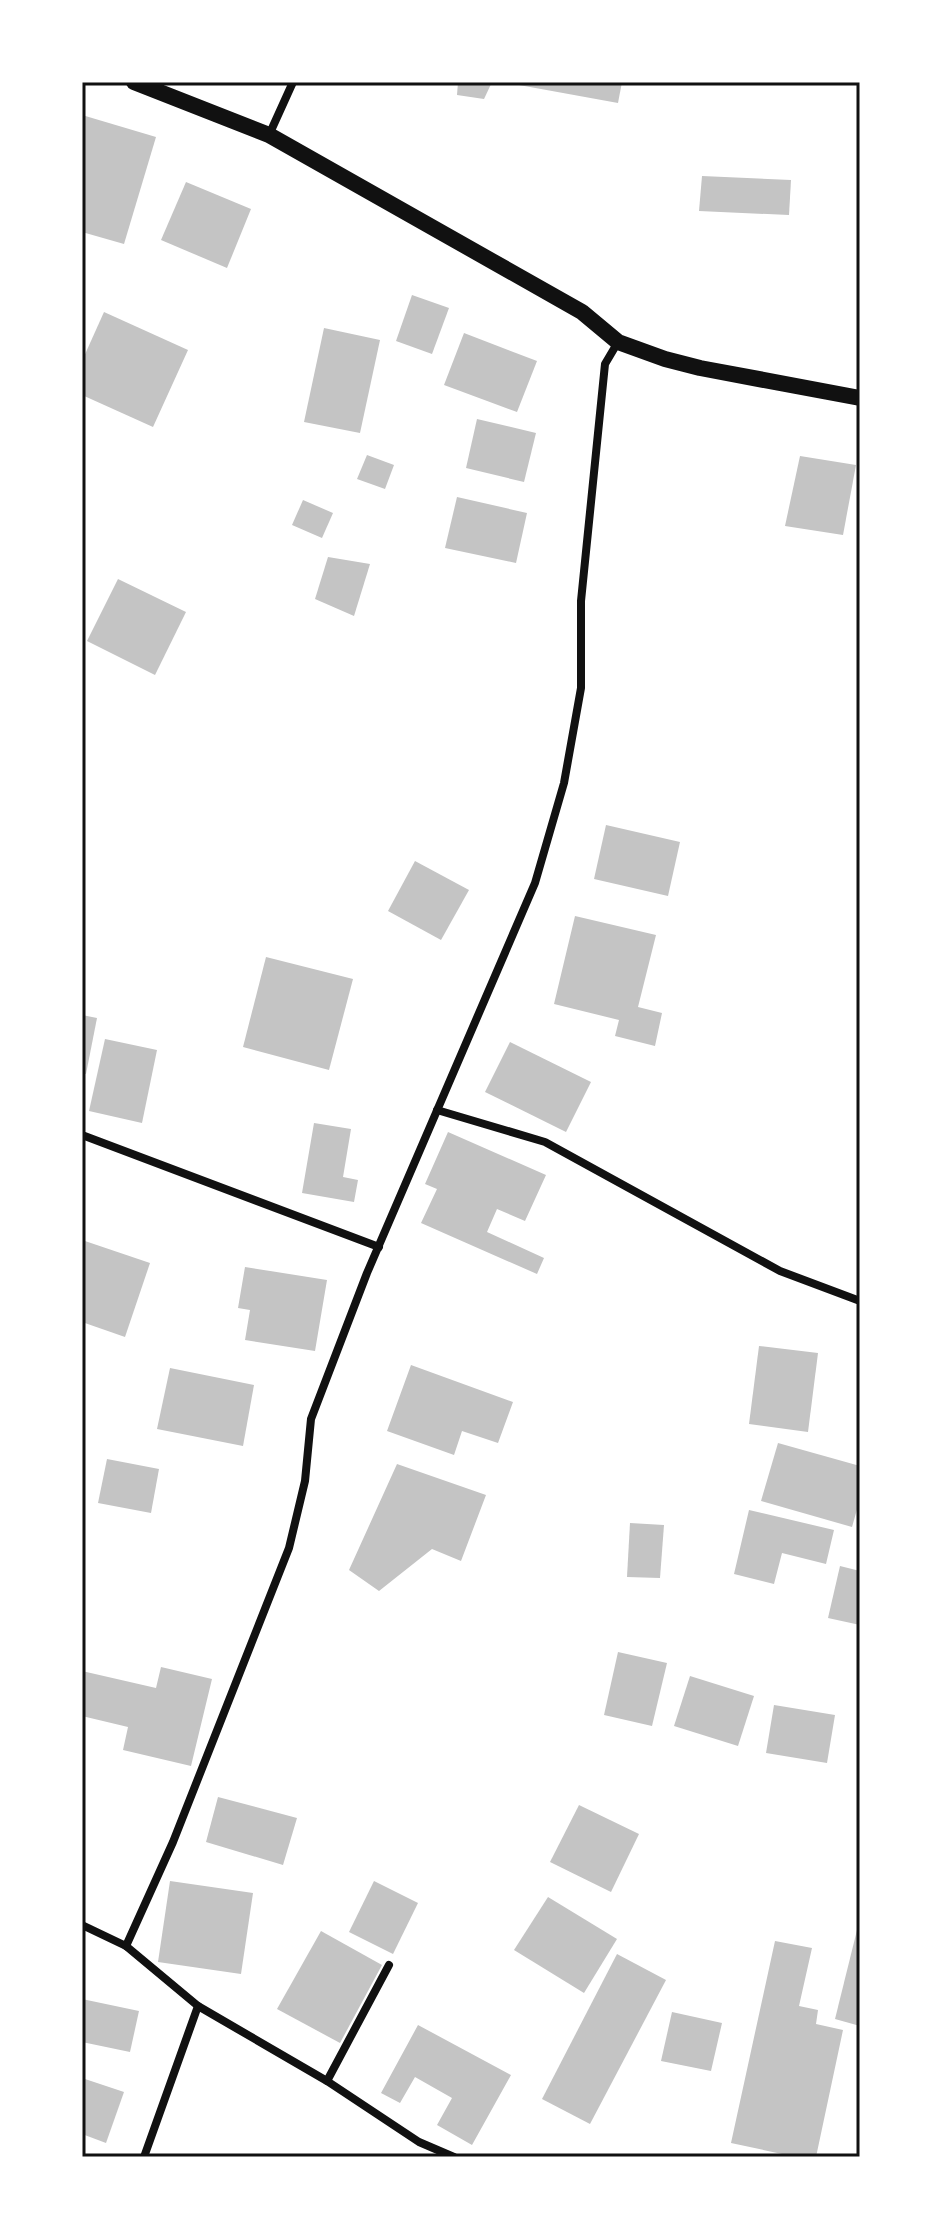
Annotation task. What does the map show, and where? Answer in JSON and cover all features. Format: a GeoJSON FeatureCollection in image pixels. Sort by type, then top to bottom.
{"type":"FeatureCollection","features":[{"type":"Feature","properties":{"kind":"main road"},"geometry":{"type":"LineString","coordinates":[[134,82],[269,135],[582,312],[618,342],[700,368],[860,398]]}},
{"type":"Feature","properties":{"kind":"street"},"geometry":{"type":"LineString","coordinates":[[269,135],[293,82]]}},
{"type":"Feature","properties":{"kind":"street"},"geometry":{"type":"LineString","coordinates":[[126,1946],[173,1842],[289,1548],[305,1481],[311,1419],[379,1247],[535,883],[564,783],[581,688],[581,601],[605,364],[618,342]]}},
{"type":"Feature","properties":{"kind":"street"},"geometry":{"type":"LineString","coordinates":[[437,1110],[545,1142],[780,1271],[860,1301]]}},
{"type":"Feature","properties":{"kind":"street"},"geometry":{"type":"LineString","coordinates":[[82,1135],[379,1247]]}},
{"type":"Feature","properties":{"kind":"street"},"geometry":{"type":"LineString","coordinates":[[82,1925],[126,1946],[198,2006],[327,2081],[419,2142],[454,2157]]}},
{"type":"Feature","properties":{"kind":"street"},"geometry":{"type":"LineString","coordinates":[[327,2081],[389,1965]]}},
{"type":"Feature","properties":{"kind":"street"},"geometry":{"type":"LineString","coordinates":[[144,2157],[198,2006]]}},
{"type":"Feature","properties":{"kind":"building"},"geometry":{"type":"Polygon","coordinates":[[[458,82],[492,82],[484,99],[457,95],[458,82]]]}},
{"type":"Feature","properties":{"kind":"building"},"geometry":{"type":"Polygon","coordinates":[[[502,82],[622,82],[618,103],[502,82]]]}},
{"type":"Feature","properties":{"kind":"building"},"geometry":{"type":"Polygon","coordinates":[[[82,115],[156,137],[124,244],[82,232],[82,115]]]}},
{"type":"Feature","properties":{"kind":"building"},"geometry":{"type":"Polygon","coordinates":[[[702,176],[791,180],[789,215],[699,211],[702,176]]]}},
{"type":"Feature","properties":{"kind":"building"},"geometry":{"type":"Polygon","coordinates":[[[186,182],[251,209],[227,268],[161,240],[186,182]]]}},
{"type":"Feature","properties":{"kind":"building"},"geometry":{"type":"Polygon","coordinates":[[[412,295],[449,308],[432,354],[396,341],[412,295]]]}},
{"type":"Feature","properties":{"kind":"building"},"geometry":{"type":"Polygon","coordinates":[[[104,312],[188,350],[153,427],[82,395],[82,361],[104,312]]]}},
{"type":"Feature","properties":{"kind":"building"},"geometry":{"type":"Polygon","coordinates":[[[324,328],[380,340],[360,433],[304,422],[324,328]]]}},
{"type":"Feature","properties":{"kind":"building"},"geometry":{"type":"Polygon","coordinates":[[[464,333],[537,361],[517,412],[444,385],[464,333]]]}},
{"type":"Feature","properties":{"kind":"building"},"geometry":{"type":"Polygon","coordinates":[[[477,419],[536,433],[524,482],[466,468],[477,419]]]}},
{"type":"Feature","properties":{"kind":"building"},"geometry":{"type":"Polygon","coordinates":[[[367,455],[394,465],[385,489],[357,479],[367,455]]]}},
{"type":"Feature","properties":{"kind":"building"},"geometry":{"type":"Polygon","coordinates":[[[800,456],[856,465],[843,535],[785,526],[800,456]]]}},
{"type":"Feature","properties":{"kind":"building"},"geometry":{"type":"Polygon","coordinates":[[[457,497],[527,513],[516,563],[445,548],[457,497]]]}},
{"type":"Feature","properties":{"kind":"building"},"geometry":{"type":"Polygon","coordinates":[[[303,500],[333,513],[322,538],[292,525],[303,500]]]}},
{"type":"Feature","properties":{"kind":"building"},"geometry":{"type":"Polygon","coordinates":[[[328,557],[370,564],[354,616],[315,599],[328,557]]]}},
{"type":"Feature","properties":{"kind":"building"},"geometry":{"type":"Polygon","coordinates":[[[118,579],[186,612],[155,675],[87,641],[118,579]]]}},
{"type":"Feature","properties":{"kind":"building"},"geometry":{"type":"Polygon","coordinates":[[[606,825],[680,842],[668,896],[594,879],[606,825]]]}},
{"type":"Feature","properties":{"kind":"building"},"geometry":{"type":"Polygon","coordinates":[[[415,861],[469,890],[441,940],[388,911],[415,861]]]}},
{"type":"Feature","properties":{"kind":"building"},"geometry":{"type":"Polygon","coordinates":[[[575,916],[656,935],[638,1007],[662,1013],[655,1046],[615,1036],[619,1020],[554,1004],[575,916]]]}},
{"type":"Feature","properties":{"kind":"building"},"geometry":{"type":"Polygon","coordinates":[[[266,957],[353,979],[329,1070],[243,1047],[266,957]]]}},
{"type":"Feature","properties":{"kind":"building"},"geometry":{"type":"Polygon","coordinates":[[[82,1015],[97,1018],[86,1074],[82,1073],[82,1015]]]}},
{"type":"Feature","properties":{"kind":"building"},"geometry":{"type":"Polygon","coordinates":[[[105,1039],[157,1050],[142,1123],[89,1111],[105,1039]]]}},
{"type":"Feature","properties":{"kind":"building"},"geometry":{"type":"Polygon","coordinates":[[[510,1042],[591,1082],[566,1132],[485,1092],[510,1042]]]}},
{"type":"Feature","properties":{"kind":"building"},"geometry":{"type":"Polygon","coordinates":[[[314,1123],[351,1129],[343,1177],[358,1180],[354,1202],[302,1193],[314,1123]]]}},
{"type":"Feature","properties":{"kind":"building"},"geometry":{"type":"Polygon","coordinates":[[[448,1132],[546,1175],[525,1221],[497,1209],[487,1232],[544,1258],[537,1274],[421,1223],[437,1189],[425,1184],[448,1132]]]}},
{"type":"Feature","properties":{"kind":"building"},"geometry":{"type":"Polygon","coordinates":[[[82,1240],[150,1263],[125,1337],[82,1322],[82,1240]]]}},
{"type":"Feature","properties":{"kind":"building"},"geometry":{"type":"Polygon","coordinates":[[[245,1267],[327,1280],[315,1351],[245,1340],[250,1310],[238,1308],[245,1267]]]}},
{"type":"Feature","properties":{"kind":"building"},"geometry":{"type":"Polygon","coordinates":[[[759,1346],[818,1353],[808,1432],[749,1424],[759,1346]]]}},
{"type":"Feature","properties":{"kind":"building"},"geometry":{"type":"Polygon","coordinates":[[[411,1365],[513,1402],[498,1443],[462,1431],[454,1455],[387,1431],[411,1365]]]}},
{"type":"Feature","properties":{"kind":"building"},"geometry":{"type":"Polygon","coordinates":[[[170,1368],[254,1385],[243,1446],[157,1429],[170,1368]]]}},
{"type":"Feature","properties":{"kind":"building"},"geometry":{"type":"Polygon","coordinates":[[[778,1443],[860,1466],[860,1499],[852,1527],[761,1501],[778,1443]]]}},
{"type":"Feature","properties":{"kind":"building"},"geometry":{"type":"Polygon","coordinates":[[[107,1459],[159,1469],[151,1513],[98,1503],[107,1459]]]}},
{"type":"Feature","properties":{"kind":"building"},"geometry":{"type":"Polygon","coordinates":[[[397,1464],[486,1495],[461,1561],[432,1549],[379,1591],[349,1570],[397,1464]]]}},
{"type":"Feature","properties":{"kind":"building"},"geometry":{"type":"Polygon","coordinates":[[[749,1510],[834,1530],[826,1564],[782,1553],[774,1584],[734,1574],[749,1510]]]}},
{"type":"Feature","properties":{"kind":"building"},"geometry":{"type":"Polygon","coordinates":[[[630,1523],[664,1525],[660,1578],[627,1577],[630,1523]]]}},
{"type":"Feature","properties":{"kind":"building"},"geometry":{"type":"Polygon","coordinates":[[[840,1566],[860,1571],[860,1625],[828,1618],[840,1566]]]}},
{"type":"Feature","properties":{"kind":"building"},"geometry":{"type":"Polygon","coordinates":[[[618,1652],[667,1663],[652,1726],[604,1715],[618,1652]]]}},
{"type":"Feature","properties":{"kind":"building"},"geometry":{"type":"Polygon","coordinates":[[[161,1667],[212,1679],[191,1766],[123,1750],[128,1727],[82,1716],[82,1671],[156,1688],[161,1667]]]}},
{"type":"Feature","properties":{"kind":"building"},"geometry":{"type":"Polygon","coordinates":[[[690,1676],[754,1696],[738,1746],[674,1726],[690,1676]]]}},
{"type":"Feature","properties":{"kind":"building"},"geometry":{"type":"Polygon","coordinates":[[[774,1705],[835,1715],[827,1763],[766,1753],[774,1705]]]}},
{"type":"Feature","properties":{"kind":"building"},"geometry":{"type":"Polygon","coordinates":[[[218,1797],[297,1818],[283,1865],[206,1842],[218,1797]]]}},
{"type":"Feature","properties":{"kind":"building"},"geometry":{"type":"Polygon","coordinates":[[[579,1805],[639,1834],[611,1892],[550,1862],[579,1805]]]}},
{"type":"Feature","properties":{"kind":"building"},"geometry":{"type":"Polygon","coordinates":[[[170,1881],[253,1893],[241,1974],[158,1962],[170,1881]]]}},
{"type":"Feature","properties":{"kind":"building"},"geometry":{"type":"Polygon","coordinates":[[[374,1881],[418,1903],[393,1954],[349,1932],[374,1881]]]}},
{"type":"Feature","properties":{"kind":"building"},"geometry":{"type":"Polygon","coordinates":[[[548,1897],[617,1939],[584,1993],[514,1950],[548,1897]]]}},
{"type":"Feature","properties":{"kind":"building"},"geometry":{"type":"Polygon","coordinates":[[[860,1922],[860,2026],[835,2019],[860,1922]]]}},
{"type":"Feature","properties":{"kind":"building"},"geometry":{"type":"Polygon","coordinates":[[[321,1931],[382,1965],[340,2043],[277,2009],[321,1931]]]}},
{"type":"Feature","properties":{"kind":"building"},"geometry":{"type":"Polygon","coordinates":[[[775,1941],[812,1948],[799,2006],[818,2010],[816,2024],[843,2030],[816,2157],[796,2157],[731,2143],[775,1941]]]}},
{"type":"Feature","properties":{"kind":"building"},"geometry":{"type":"Polygon","coordinates":[[[617,1954],[666,1980],[590,2124],[542,2099],[617,1954]]]}},
{"type":"Feature","properties":{"kind":"building"},"geometry":{"type":"Polygon","coordinates":[[[82,1999],[139,2011],[130,2052],[82,2042],[82,1999]]]}},
{"type":"Feature","properties":{"kind":"building"},"geometry":{"type":"Polygon","coordinates":[[[672,2012],[722,2023],[711,2071],[661,2061],[672,2012]]]}},
{"type":"Feature","properties":{"kind":"building"},"geometry":{"type":"Polygon","coordinates":[[[418,2025],[511,2075],[472,2145],[437,2125],[452,2098],[415,2077],[400,2103],[381,2093],[418,2025]]]}},
{"type":"Feature","properties":{"kind":"building"},"geometry":{"type":"Polygon","coordinates":[[[82,2078],[124,2092],[106,2143],[82,2134],[82,2078]]]}}]}
